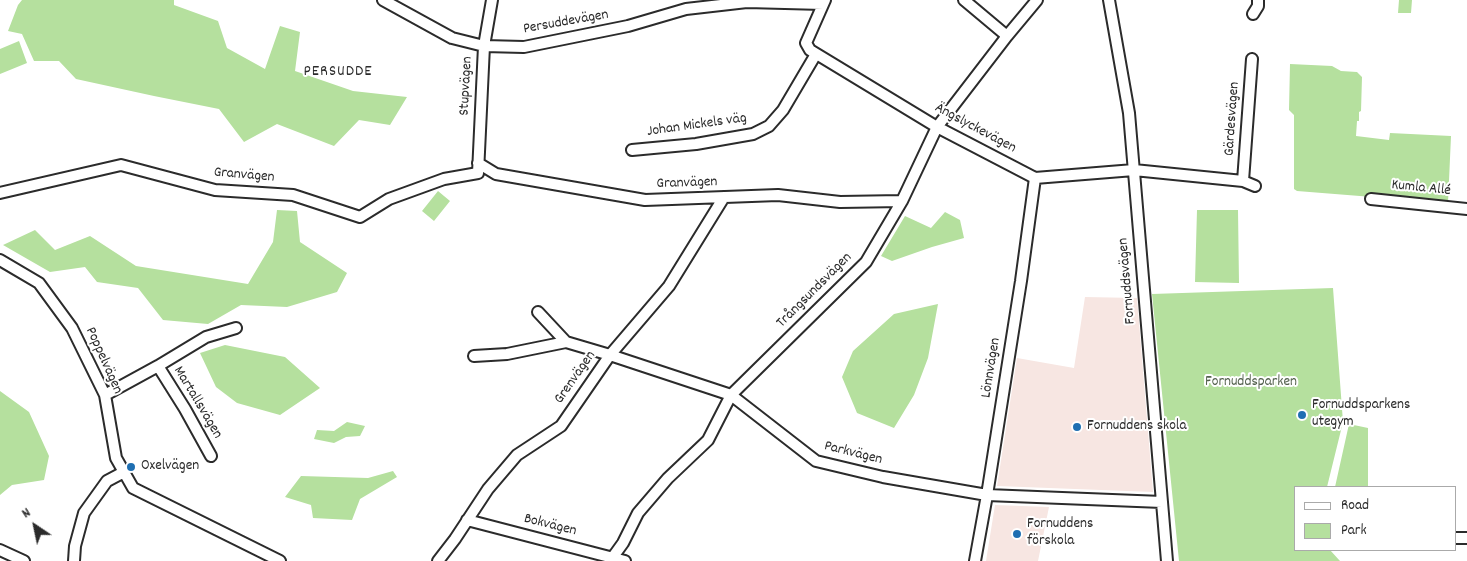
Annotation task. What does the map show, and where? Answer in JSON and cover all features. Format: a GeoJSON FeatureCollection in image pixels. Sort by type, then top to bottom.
{"type":"FeatureCollection","features":[{"type":"Feature","properties":{"kind":"street","name":"Persuddevägen"},"geometry":{"type":"LineString","coordinates":[[383,0],[452,38],[484,46],[524,46],[628,26],[686,9],[745,1],[824,2]]}},
{"type":"Feature","properties":{"kind":"street","name":"Stupvägen"},"geometry":{"type":"LineString","coordinates":[[478,174],[484,46],[492,0]]}},
{"type":"Feature","properties":{"kind":"street"},"geometry":{"type":"LineString","coordinates":[[964,0],[1007,36]]}},
{"type":"Feature","properties":{"kind":"street","name":"Trångsundsvägen"},"geometry":{"type":"LineString","coordinates":[[611,559],[624,543],[638,514],[668,478],[708,440],[732,396],[866,262],[902,201],[937,127],[1037,0]]}},
{"type":"Feature","properties":{"kind":"street","name":"Fornuddsvägen"},"geometry":{"type":"LineString","coordinates":[[1109,0],[1129,113],[1168,561]]}},
{"type":"Feature","properties":{"kind":"street"},"geometry":{"type":"LineString","coordinates":[[1253,14],[1258,6],[1258,0]]}},
{"type":"Feature","properties":{"kind":"street"},"geometry":{"type":"LineString","coordinates":[[816,54],[810,50],[806,43],[824,2]]}},
{"type":"Feature","properties":{"kind":"street","name":"Ängslyckevägen"},"geometry":{"type":"LineString","coordinates":[[816,54],[937,127],[1035,178]]}},
{"type":"Feature","properties":{"kind":"street","name":"Johan Mickels väg"},"geometry":{"type":"LineString","coordinates":[[632,150],[696,144],[753,134],[769,126],[783,110],[816,54]]}},
{"type":"Feature","properties":{"kind":"street","name":"Gärdesvägen"},"geometry":{"type":"LineString","coordinates":[[1243,181],[1252,59]]}},
{"type":"Feature","properties":{"kind":"street","name":"Granvägen"},"geometry":{"type":"LineString","coordinates":[[478,162],[496,174],[645,200],[778,195],[840,202],[902,201]]}},
{"type":"Feature","properties":{"kind":"street","name":"Granvägen"},"geometry":{"type":"LineString","coordinates":[[0,193],[121,165],[215,190],[293,195],[360,217],[390,199],[444,179],[478,174]]}},
{"type":"Feature","properties":{"kind":"street"},"geometry":{"type":"LineString","coordinates":[[1035,178],[1134,170],[1243,181],[1255,186]]}},
{"type":"Feature","properties":{"kind":"street","name":"Lönnvägen"},"geometry":{"type":"LineString","coordinates":[[975,561],[1021,281],[1035,178]]}},
{"type":"Feature","properties":{"kind":"street","name":"Grenvägen"},"geometry":{"type":"LineString","coordinates":[[438,561],[488,489],[517,455],[561,426],[610,355],[669,286],[724,197]]}},
{"type":"Feature","properties":{"kind":"street","name":"Kumla Allé"},"geometry":{"type":"LineString","coordinates":[[1371,199],[1467,208]]}},
{"type":"Feature","properties":{"kind":"street","name":"Poppelvägen"},"geometry":{"type":"LineString","coordinates":[[0,260],[39,283],[72,328],[105,395],[116,458],[133,488],[280,561]]}},
{"type":"Feature","properties":{"kind":"street"},"geometry":{"type":"LineString","coordinates":[[538,312],[566,342]]}},
{"type":"Feature","properties":{"kind":"street","name":"Martallsvägen"},"geometry":{"type":"LineString","coordinates":[[105,395],[206,337],[236,328]]}},
{"type":"Feature","properties":{"kind":"street","name":"Parkvägen"},"geometry":{"type":"LineString","coordinates":[[474,356],[507,354],[566,342],[610,355],[732,396],[816,461],[883,477],[987,495],[1162,502]]}},
{"type":"Feature","properties":{"kind":"street","name":"Martallsvägen"},"geometry":{"type":"LineString","coordinates":[[158,366],[211,456]]}},
{"type":"Feature","properties":{"kind":"street"},"geometry":{"type":"LineString","coordinates":[[74,561],[75,546],[84,513],[107,482],[124,472]]}},
{"type":"Feature","properties":{"kind":"street","name":"Bokvägen"},"geometry":{"type":"LineString","coordinates":[[467,520],[611,559],[625,561]]}},
{"type":"Feature","properties":{"kind":"street"},"geometry":{"type":"LineString","coordinates":[[0,550],[24,561]]}},
{"type":"Feature","properties":{"kind":"shaded area","name":"Fornuddens skola"},"geometry":{"type":"Polygon","coordinates":[[[1085,297],[1137,298],[1153,492],[997,486],[1017,358],[1074,368],[1085,297]]]}},
{"type":"Feature","properties":{"kind":"shaded area","name":"Fornuddens förskola"},"geometry":{"type":"Polygon","coordinates":[[[995,505],[1049,507],[1038,561],[986,561],[995,505]]]}},
{"type":"Feature","properties":{"kind":"green space"},"geometry":{"type":"Polygon","coordinates":[[[22,0],[174,0],[174,5],[218,21],[227,48],[265,69],[280,26],[300,32],[295,71],[353,91],[407,97],[390,125],[359,120],[334,146],[277,124],[244,142],[219,109],[76,79],[59,61],[34,61],[22,34],[8,31],[18,5],[22,0]]]}},
{"type":"Feature","properties":{"kind":"green space"},"geometry":{"type":"Polygon","coordinates":[[[1399,0],[1412,0],[1411,13],[1398,13],[1399,0]]]}},
{"type":"Feature","properties":{"kind":"green space"},"geometry":{"type":"Polygon","coordinates":[[[19,41],[27,63],[0,74],[0,49],[19,41]]]}},
{"type":"Feature","properties":{"kind":"green space"},"geometry":{"type":"Polygon","coordinates":[[[1290,64],[1332,66],[1341,71],[1357,72],[1362,77],[1361,111],[1359,112],[1359,121],[1357,121],[1356,136],[1389,140],[1390,133],[1451,136],[1448,203],[1297,191],[1294,189],[1294,115],[1289,110],[1290,64]]]}},
{"type":"Feature","properties":{"kind":"green space"},"geometry":{"type":"Polygon","coordinates":[[[438,191],[450,201],[434,221],[422,211],[438,191]]]}},
{"type":"Feature","properties":{"kind":"green space"},"geometry":{"type":"Polygon","coordinates":[[[277,210],[297,211],[300,242],[347,273],[337,292],[287,307],[241,305],[208,324],[163,320],[138,288],[97,282],[85,267],[50,272],[3,245],[35,230],[55,250],[90,236],[136,266],[248,284],[273,242],[277,210]]]}},
{"type":"Feature","properties":{"kind":"green space"},"geometry":{"type":"Polygon","coordinates":[[[1197,210],[1238,210],[1239,283],[1195,282],[1197,210]]]}},
{"type":"Feature","properties":{"kind":"green space"},"geometry":{"type":"Polygon","coordinates":[[[945,212],[960,220],[964,238],[892,261],[881,256],[905,216],[931,228],[945,212]]]}},
{"type":"Feature","properties":{"kind":"green space","name":"Fornuddsparken"},"geometry":{"type":"Polygon","coordinates":[[[1333,288],[1343,422],[1327,486],[1294,486],[1294,551],[1331,551],[1340,561],[1179,561],[1152,294],[1333,288]]]}},
{"type":"Feature","properties":{"kind":"green space"},"geometry":{"type":"Polygon","coordinates":[[[938,304],[928,358],[914,395],[894,428],[857,413],[842,377],[853,351],[894,314],[938,304]]]}},
{"type":"Feature","properties":{"kind":"green space"},"geometry":{"type":"Polygon","coordinates":[[[225,345],[285,357],[320,388],[280,415],[237,403],[216,387],[200,353],[225,345]]]}},
{"type":"Feature","properties":{"kind":"green space"},"geometry":{"type":"Polygon","coordinates":[[[0,391],[29,412],[49,456],[44,480],[12,485],[0,495],[0,391]]]}},
{"type":"Feature","properties":{"kind":"green space"},"geometry":{"type":"Polygon","coordinates":[[[347,422],[365,426],[360,436],[346,437],[334,443],[314,439],[317,430],[334,431],[347,422]]]}},
{"type":"Feature","properties":{"kind":"green space"},"geometry":{"type":"Polygon","coordinates":[[[1349,424],[1368,428],[1368,486],[1335,486],[1349,424]]]}},
{"type":"Feature","properties":{"kind":"green space"},"geometry":{"type":"Polygon","coordinates":[[[393,471],[397,477],[360,499],[352,520],[313,518],[311,505],[285,497],[301,476],[368,478],[393,471]]]}},
{"type":"Feature","properties":{"kind":"place","name":"Fornuddsparkens utegym"},"geometry":{"type":"Point","coordinates":[1302,415]}},
{"type":"Feature","properties":{"kind":"place","name":"Fornuddens skola"},"geometry":{"type":"Point","coordinates":[1077,427]}},
{"type":"Feature","properties":{"kind":"place","name":"Oxelvägen"},"geometry":{"type":"Point","coordinates":[131,467]}},
{"type":"Feature","properties":{"kind":"place","name":"Fornuddens förskola"},"geometry":{"type":"Point","coordinates":[1017,534]}},
{"type":"Feature","properties":{"kind":"district","name":"PERSUDDE"},"geometry":{"type":"Point","coordinates":[338,73]}}]}
